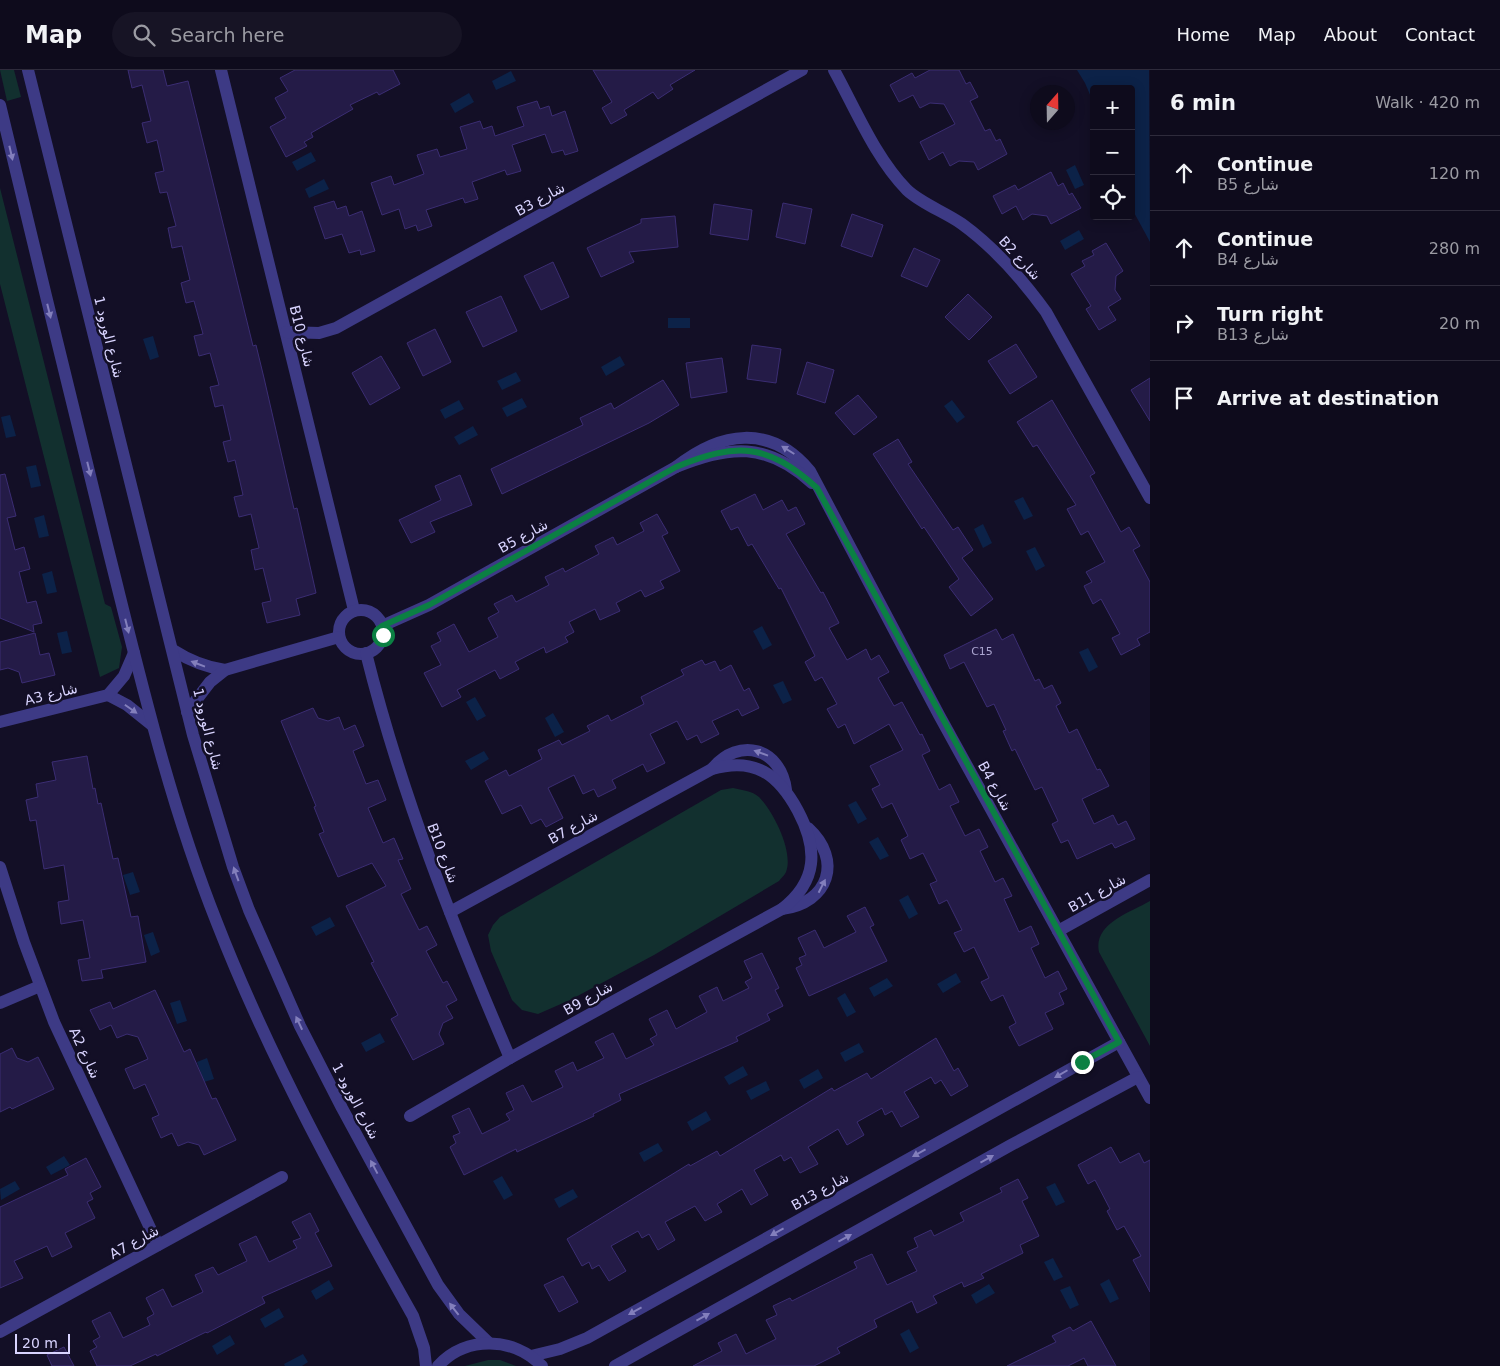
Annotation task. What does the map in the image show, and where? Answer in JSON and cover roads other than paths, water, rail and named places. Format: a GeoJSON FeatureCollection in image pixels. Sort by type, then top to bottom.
{"type":"FeatureCollection","features":[{"type":"Feature","properties":{"kind":"street","name":"B10 شارع"},"geometry":{"type":"LineString","coordinates":[[221,70],[354,610]]}},
{"type":"Feature","properties":{"kind":"street","name":"B3 شارع"},"geometry":{"type":"LineString","coordinates":[[286,332],[311,334],[336,328],[802,70]]}},
{"type":"Feature","properties":{"kind":"street","name":"B2 شارع"},"geometry":{"type":"LineString","coordinates":[[834,70],[886,164],[897,179],[910,192],[962,224],[985,243],[1022,281],[1046,312],[1150,498]]}},
{"type":"Feature","properties":{"kind":"street","name":"شارع الورود 1"},"geometry":{"type":"LineString","coordinates":[[28,72],[187,712],[233,867],[252,917],[304,1034],[438,1285],[459,1314],[489,1343]]}},
{"type":"Feature","properties":{"kind":"street"},"geometry":{"type":"LineString","coordinates":[[0,105],[152,725],[194,863],[247,996],[308,1124],[413,1316],[424,1348],[426,1366]]}},
{"type":"Feature","properties":{"kind":"street","name":"B4 شارع"},"geometry":{"type":"LineString","coordinates":[[676,467],[709,445],[727,440],[746,438],[765,440],[783,447],[798,457],[810,471],[817,488],[1150,1098]]}},
{"type":"Feature","properties":{"kind":"street","name":"B5 شارع"},"geometry":{"type":"LineString","coordinates":[[382,626],[429,605],[676,467]]}},
{"type":"Feature","properties":{"kind":"street"},"geometry":{"type":"LineString","coordinates":[[354,610],[372,612],[382,626],[380,643],[366,653],[349,651],[339,637],[341,620],[354,610]]}},
{"type":"Feature","properties":{"kind":"street"},"geometry":{"type":"LineString","coordinates":[[187,712],[210,682],[225,670],[339,637]]}},
{"type":"Feature","properties":{"kind":"street"},"geometry":{"type":"LineString","coordinates":[[173,650],[189,660],[206,667],[225,670]]}},
{"type":"Feature","properties":{"kind":"street"},"geometry":{"type":"LineString","coordinates":[[134,652],[124,676],[108,695],[132,708],[152,725]]}},
{"type":"Feature","properties":{"kind":"street","name":"B10 شارع"},"geometry":{"type":"LineString","coordinates":[[366,653],[408,800],[450,912],[510,1058]]}},
{"type":"Feature","properties":{"kind":"street","name":"A3 شارع"},"geometry":{"type":"LineString","coordinates":[[0,722],[108,695]]}},
{"type":"Feature","properties":{"kind":"street"},"geometry":{"type":"LineString","coordinates":[[712,769],[720,759],[731,752],[744,749],[757,751],[769,756],[779,765],[785,777],[786,790]]}},
{"type":"Feature","properties":{"kind":"street"},"geometry":{"type":"LineString","coordinates":[[712,769],[723,766],[747,766],[769,775],[786,790],[806,826]]}},
{"type":"Feature","properties":{"kind":"street","name":"B7 شارع"},"geometry":{"type":"LineString","coordinates":[[450,912],[712,769]]}},
{"type":"Feature","properties":{"kind":"street","name":"B9 شارع"},"geometry":{"type":"LineString","coordinates":[[782,909],[797,895],[808,877],[812,856],[806,826]]}},
{"type":"Feature","properties":{"kind":"street","name":"B9 شارع"},"geometry":{"type":"LineString","coordinates":[[410,1116],[510,1058],[782,909],[808,902],[818,894],[824,883],[827,871],[827,858],[823,845],[806,826]]}},
{"type":"Feature","properties":{"kind":"street","name":"A2 شارع"},"geometry":{"type":"LineString","coordinates":[[0,867],[40,986],[68,1053],[158,1245]]}},
{"type":"Feature","properties":{"kind":"street","name":"B11 شارع"},"geometry":{"type":"LineString","coordinates":[[1058,931],[1150,880]]}},
{"type":"Feature","properties":{"kind":"street"},"geometry":{"type":"LineString","coordinates":[[0,1003],[40,986]]}},
{"type":"Feature","properties":{"kind":"street","name":"B13 شارع"},"geometry":{"type":"LineString","coordinates":[[532,1356],[560,1349],[587,1338],[1119,1042]]}},
{"type":"Feature","properties":{"kind":"street"},"geometry":{"type":"LineString","coordinates":[[615,1366],[1011,1145],[1138,1078]]}},
{"type":"Feature","properties":{"kind":"street","name":"A7 شارع"},"geometry":{"type":"LineString","coordinates":[[0,1332],[282,1177]]}},
{"type":"Feature","properties":{"kind":"street"},"geometry":{"type":"LineString","coordinates":[[438,1366],[452,1354],[464,1348],[489,1343],[511,1346],[532,1356],[542,1366]]}},
{"type":"Feature","properties":{"kind":"water"},"geometry":{"type":"Polygon","coordinates":[[[1077,70],[1149,70],[1150,242],[1135,214],[1135,85],[1090,85],[1090,95],[1077,70]]]}},
{"type":"Feature","properties":{"kind":"water"},"geometry":{"type":"Polygon","coordinates":[[[511,71],[516,81],[496,90],[492,81],[511,71]]]}},
{"type":"Feature","properties":{"kind":"water"},"geometry":{"type":"Polygon","coordinates":[[[469,93],[474,102],[455,113],[450,104],[469,93]]]}},
{"type":"Feature","properties":{"kind":"water"},"geometry":{"type":"Polygon","coordinates":[[[311,152],[316,161],[297,171],[292,162],[311,152]]]}},
{"type":"Feature","properties":{"kind":"water"},"geometry":{"type":"Polygon","coordinates":[[[1075,165],[1084,185],[1075,189],[1066,170],[1075,165]]]}},
{"type":"Feature","properties":{"kind":"water"},"geometry":{"type":"Polygon","coordinates":[[[324,179],[329,189],[309,198],[305,189],[324,179]]]}},
{"type":"Feature","properties":{"kind":"water"},"geometry":{"type":"Polygon","coordinates":[[[1079,230],[1084,239],[1065,250],[1060,241],[1079,230]]]}},
{"type":"Feature","properties":{"kind":"water"},"geometry":{"type":"Polygon","coordinates":[[[668,318],[690,318],[690,328],[668,328],[668,318]]]}},
{"type":"Feature","properties":{"kind":"water"},"geometry":{"type":"Polygon","coordinates":[[[153,336],[159,357],[150,360],[143,339],[153,336]]]}},
{"type":"Feature","properties":{"kind":"water"},"geometry":{"type":"Polygon","coordinates":[[[620,356],[625,365],[606,376],[601,367],[620,356]]]}},
{"type":"Feature","properties":{"kind":"water"},"geometry":{"type":"Polygon","coordinates":[[[516,372],[521,381],[502,390],[497,381],[516,372]]]}},
{"type":"Feature","properties":{"kind":"water"},"geometry":{"type":"Polygon","coordinates":[[[522,398],[527,407],[507,417],[502,408],[522,398]]]}},
{"type":"Feature","properties":{"kind":"water"},"geometry":{"type":"Polygon","coordinates":[[[459,400],[464,409],[445,419],[440,410],[459,400]]]}},
{"type":"Feature","properties":{"kind":"water"},"geometry":{"type":"Polygon","coordinates":[[[952,400],[965,417],[957,423],[944,406],[952,400]]]}},
{"type":"Feature","properties":{"kind":"water"},"geometry":{"type":"Polygon","coordinates":[[[10,415],[16,436],[6,438],[1,417],[10,415]]]}},
{"type":"Feature","properties":{"kind":"water"},"geometry":{"type":"Polygon","coordinates":[[[473,426],[478,435],[459,445],[454,437],[473,426]]]}},
{"type":"Feature","properties":{"kind":"water"},"geometry":{"type":"Polygon","coordinates":[[[36,465],[41,486],[31,488],[26,467],[36,465]]]}},
{"type":"Feature","properties":{"kind":"water"},"geometry":{"type":"Polygon","coordinates":[[[1023,497],[1033,516],[1024,520],[1014,501],[1023,497]]]}},
{"type":"Feature","properties":{"kind":"water"},"geometry":{"type":"Polygon","coordinates":[[[44,515],[49,536],[39,538],[34,518],[44,515]]]}},
{"type":"Feature","properties":{"kind":"water"},"geometry":{"type":"Polygon","coordinates":[[[983,524],[992,543],[983,548],[974,529],[983,524]]]}},
{"type":"Feature","properties":{"kind":"water"},"geometry":{"type":"Polygon","coordinates":[[[1035,547],[1045,566],[1036,571],[1026,551],[1035,547]]]}},
{"type":"Feature","properties":{"kind":"water"},"geometry":{"type":"Polygon","coordinates":[[[52,571],[57,592],[47,594],[42,574],[52,571]]]}},
{"type":"Feature","properties":{"kind":"water"},"geometry":{"type":"Polygon","coordinates":[[[762,626],[772,645],[763,650],[753,631],[762,626]]]}},
{"type":"Feature","properties":{"kind":"water"},"geometry":{"type":"Polygon","coordinates":[[[67,631],[72,652],[62,654],[57,633],[67,631]]]}},
{"type":"Feature","properties":{"kind":"water"},"geometry":{"type":"Polygon","coordinates":[[[1088,648],[1098,667],[1089,672],[1079,652],[1088,648]]]}},
{"type":"Feature","properties":{"kind":"water"},"geometry":{"type":"Polygon","coordinates":[[[783,681],[792,700],[783,704],[773,685],[783,681]]]}},
{"type":"Feature","properties":{"kind":"water"},"geometry":{"type":"Polygon","coordinates":[[[475,697],[486,716],[477,721],[466,702],[475,697]]]}},
{"type":"Feature","properties":{"kind":"water"},"geometry":{"type":"Polygon","coordinates":[[[553,713],[564,732],[555,737],[545,718],[553,713]]]}},
{"type":"Feature","properties":{"kind":"water"},"geometry":{"type":"Polygon","coordinates":[[[484,751],[489,759],[471,770],[465,761],[484,751]]]}},
{"type":"Feature","properties":{"kind":"water"},"geometry":{"type":"Polygon","coordinates":[[[856,801],[867,819],[858,824],[848,805],[856,801]]]}},
{"type":"Feature","properties":{"kind":"water"},"geometry":{"type":"Polygon","coordinates":[[[878,837],[889,856],[880,860],[869,842],[878,837]]]}},
{"type":"Feature","properties":{"kind":"water"},"geometry":{"type":"Polygon","coordinates":[[[133,872],[140,892],[130,895],[123,875],[133,872]]]}},
{"type":"Feature","properties":{"kind":"water"},"geometry":{"type":"Polygon","coordinates":[[[908,895],[918,914],[909,919],[899,900],[908,895]]]}},
{"type":"Feature","properties":{"kind":"water"},"geometry":{"type":"Polygon","coordinates":[[[330,917],[335,926],[316,936],[311,927],[330,917]]]}},
{"type":"Feature","properties":{"kind":"water"},"geometry":{"type":"Polygon","coordinates":[[[153,932],[160,952],[151,956],[144,935],[153,932]]]}},
{"type":"Feature","properties":{"kind":"water"},"geometry":{"type":"Polygon","coordinates":[[[956,973],[961,982],[943,993],[937,984],[956,973]]]}},
{"type":"Feature","properties":{"kind":"water"},"geometry":{"type":"Polygon","coordinates":[[[887,978],[893,986],[874,997],[869,988],[887,978]]]}},
{"type":"Feature","properties":{"kind":"water"},"geometry":{"type":"Polygon","coordinates":[[[845,993],[856,1012],[847,1017],[837,998],[845,993]]]}},
{"type":"Feature","properties":{"kind":"water"},"geometry":{"type":"Polygon","coordinates":[[[180,1000],[187,1021],[177,1024],[170,1003],[180,1000]]]}},
{"type":"Feature","properties":{"kind":"water"},"geometry":{"type":"Polygon","coordinates":[[[380,1033],[385,1042],[366,1052],[361,1043],[380,1033]]]}},
{"type":"Feature","properties":{"kind":"water"},"geometry":{"type":"Polygon","coordinates":[[[859,1043],[864,1052],[845,1062],[840,1053],[859,1043]]]}},
{"type":"Feature","properties":{"kind":"water"},"geometry":{"type":"Polygon","coordinates":[[[207,1058],[214,1079],[204,1082],[197,1062],[207,1058]]]}},
{"type":"Feature","properties":{"kind":"water"},"geometry":{"type":"Polygon","coordinates":[[[743,1066],[748,1075],[729,1085],[724,1077],[743,1066]]]}},
{"type":"Feature","properties":{"kind":"water"},"geometry":{"type":"Polygon","coordinates":[[[818,1069],[823,1078],[804,1089],[799,1080],[818,1069]]]}},
{"type":"Feature","properties":{"kind":"water"},"geometry":{"type":"Polygon","coordinates":[[[766,1081],[770,1090],[751,1100],[746,1091],[766,1081]]]}},
{"type":"Feature","properties":{"kind":"water"},"geometry":{"type":"Polygon","coordinates":[[[706,1111],[711,1120],[692,1131],[687,1122],[706,1111]]]}},
{"type":"Feature","properties":{"kind":"water"},"geometry":{"type":"Polygon","coordinates":[[[658,1143],[663,1151],[644,1162],[639,1153],[658,1143]]]}},
{"type":"Feature","properties":{"kind":"water"},"geometry":{"type":"Polygon","coordinates":[[[64,1156],[70,1165],[51,1175],[46,1167],[64,1156]]]}},
{"type":"Feature","properties":{"kind":"water"},"geometry":{"type":"Polygon","coordinates":[[[502,1176],[513,1195],[504,1200],[493,1181],[502,1176]]]}},
{"type":"Feature","properties":{"kind":"water"},"geometry":{"type":"Polygon","coordinates":[[[15,1181],[20,1189],[1,1200],[0,1189],[15,1181]]]}},
{"type":"Feature","properties":{"kind":"water"},"geometry":{"type":"Polygon","coordinates":[[[1055,1183],[1065,1202],[1056,1206],[1046,1187],[1055,1183]]]}},
{"type":"Feature","properties":{"kind":"water"},"geometry":{"type":"Polygon","coordinates":[[[573,1189],[578,1197],[559,1208],[554,1199],[573,1189]]]}},
{"type":"Feature","properties":{"kind":"water"},"geometry":{"type":"Polygon","coordinates":[[[1053,1258],[1063,1277],[1054,1281],[1044,1262],[1053,1258]]]}},
{"type":"Feature","properties":{"kind":"water"},"geometry":{"type":"Polygon","coordinates":[[[1109,1279],[1119,1299],[1110,1303],[1100,1284],[1109,1279]]]}},
{"type":"Feature","properties":{"kind":"water"},"geometry":{"type":"Polygon","coordinates":[[[329,1280],[334,1289],[316,1300],[311,1291],[329,1280]]]}},
{"type":"Feature","properties":{"kind":"water"},"geometry":{"type":"Polygon","coordinates":[[[989,1284],[995,1293],[976,1304],[971,1295],[989,1284]]]}},
{"type":"Feature","properties":{"kind":"water"},"geometry":{"type":"Polygon","coordinates":[[[1070,1286],[1079,1305],[1070,1309],[1060,1290],[1070,1286]]]}},
{"type":"Feature","properties":{"kind":"water"},"geometry":{"type":"Polygon","coordinates":[[[279,1308],[284,1317],[265,1328],[260,1319],[279,1308]]]}},
{"type":"Feature","properties":{"kind":"water"},"geometry":{"type":"Polygon","coordinates":[[[909,1329],[919,1348],[910,1353],[900,1334],[909,1329]]]}},
{"type":"Feature","properties":{"kind":"water"},"geometry":{"type":"Polygon","coordinates":[[[230,1335],[235,1344],[217,1355],[212,1346],[230,1335]]]}},
{"type":"Feature","properties":{"kind":"water"},"geometry":{"type":"Polygon","coordinates":[[[303,1354],[308,1362],[302,1366],[285,1366],[284,1364],[303,1354]]]}}]}
